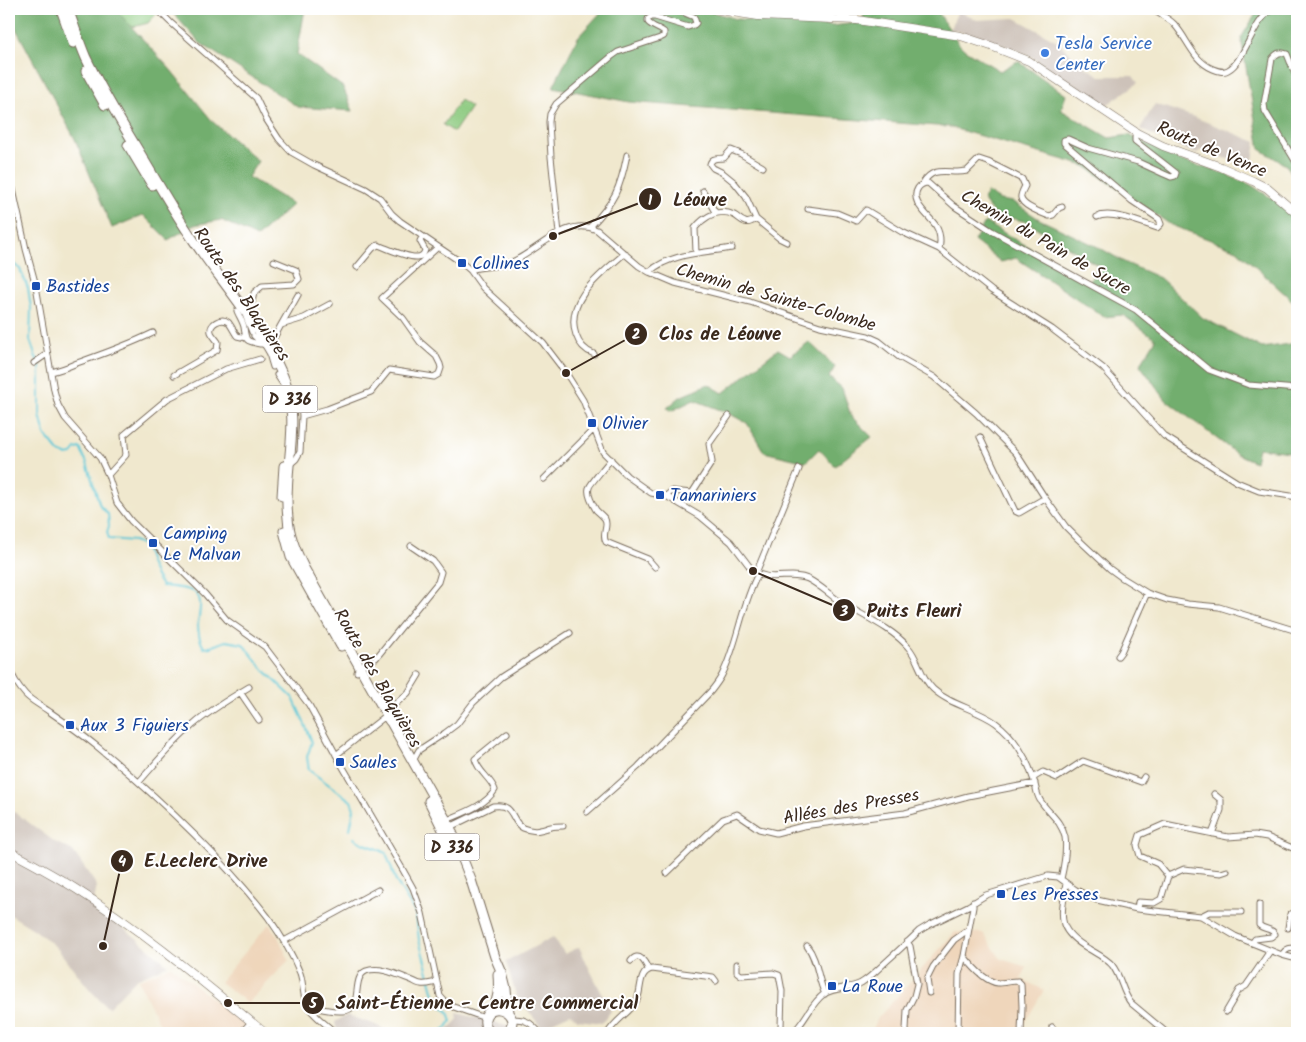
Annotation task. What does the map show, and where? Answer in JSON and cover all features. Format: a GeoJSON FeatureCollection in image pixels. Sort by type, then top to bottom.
{"type":"FeatureCollection","features":[{"type":"Feature","properties":{"kind":"main road","name":"Route des Blaquières"},"geometry":{"type":"LineString","coordinates":[[61,9],[71,39],[116,124],[179,229],[238,311],[275,371],[282,387],[287,414],[281,511],[286,543],[302,578],[358,669]]}},
{"type":"Feature","properties":{"kind":"main road","name":"Route des Blaquières"},"geometry":{"type":"LineString","coordinates":[[68,9],[87,59],[120,121],[182,224],[247,314],[256,340],[282,373],[289,392],[292,408],[288,518],[297,553],[440,822],[480,907]]}},
{"type":"Feature","properties":{"kind":"main road","name":"Route de Vence"},"geometry":{"type":"LineString","coordinates":[[713,9],[758,16],[857,20],[967,38],[992,46],[1029,61],[1138,133],[1163,146],[1222,167],[1268,188],[1297,214]]}},
{"type":"Feature","properties":{"kind":"main road","name":"Route des Blaquières"},"geometry":{"type":"LineString","coordinates":[[384,715],[413,761],[448,824],[471,880],[495,957]]}},
{"type":"Feature","properties":{"kind":"main road"},"geometry":{"type":"LineString","coordinates":[[9,851],[56,877],[114,914],[265,1033]]}},
{"type":"Feature","properties":{"kind":"main road"},"geometry":{"type":"LineString","coordinates":[[493,1010],[499,993],[495,957]]}},
{"type":"Feature","properties":{"kind":"main road"},"geometry":{"type":"LineString","coordinates":[[495,957],[506,989],[511,1026],[508,1032]]}},
{"type":"Feature","properties":{"kind":"main road"},"geometry":{"type":"LineString","coordinates":[[490,1033],[485,1026],[487,1014],[493,1010],[501,1009],[510,1016]]}},
{"type":"Feature","properties":{"kind":"street"},"geometry":{"type":"LineString","coordinates":[[157,9],[256,98],[266,119],[279,139],[291,152],[366,189],[380,198],[400,221],[470,270],[483,288],[538,338],[554,356],[583,400],[603,452],[627,476],[651,492],[666,496],[700,516],[731,542],[759,574],[768,576],[798,576],[810,580],[831,596],[887,629],[911,650],[923,675],[932,688],[944,697],[990,719],[1000,726],[1024,756],[1039,798],[1059,823],[1065,838],[1061,879]]}},
{"type":"Feature","properties":{"kind":"street"},"geometry":{"type":"LineString","coordinates":[[559,233],[551,157],[550,114],[556,104],[610,57],[618,52],[664,36],[664,32],[648,22],[648,19],[651,17],[688,26],[696,23],[694,17],[676,9]]}},
{"type":"Feature","properties":{"kind":"street"},"geometry":{"type":"LineString","coordinates":[[1152,9],[1172,22],[1201,62],[1209,68],[1224,72],[1230,70],[1236,63],[1257,25],[1267,12],[1272,9]]}},
{"type":"Feature","properties":{"kind":"street"},"geometry":{"type":"LineString","coordinates":[[1297,79],[1287,54],[1281,52],[1276,54],[1272,59],[1264,104],[1265,111],[1297,164]]}},
{"type":"Feature","properties":{"kind":"street","name":"Route de Vence"},"geometry":{"type":"LineString","coordinates":[[1097,217],[1102,215],[1126,217],[1157,228],[1161,224],[1160,220],[1132,201],[1064,143],[1064,140],[1068,139],[1088,148],[1138,162],[1171,177],[1175,176],[1176,173],[1135,141],[1138,133]]}},
{"type":"Feature","properties":{"kind":"street"},"geometry":{"type":"LineString","coordinates":[[763,167],[742,154],[731,150],[724,158],[713,159],[710,162],[713,168],[734,182],[746,197],[756,219],[779,238],[787,242]]}},
{"type":"Feature","properties":{"kind":"street"},"geometry":{"type":"LineString","coordinates":[[470,270],[513,262],[559,233],[582,226],[590,227],[612,202],[619,189],[627,154]]}},
{"type":"Feature","properties":{"kind":"street"},"geometry":{"type":"LineString","coordinates":[[939,250],[941,242],[937,227],[916,201],[915,195],[918,187],[926,178],[936,172],[967,171],[979,159],[1022,179],[1025,186],[1021,200],[1027,206],[1049,216],[1062,207]]}},
{"type":"Feature","properties":{"kind":"street"},"geometry":{"type":"LineString","coordinates":[[9,171],[36,286],[54,390],[58,405],[65,418],[100,458],[108,474],[117,503],[131,521],[205,594],[227,620],[265,647],[309,705],[412,888],[422,912],[440,996],[448,1005],[485,1018]]}},
{"type":"Feature","properties":{"kind":"street","name":"Chemin du Pain de Sucre"},"geometry":{"type":"LineString","coordinates":[[923,183],[928,183],[954,206],[992,231],[1136,310],[1209,370],[1249,385],[1297,389]]}},
{"type":"Feature","properties":{"kind":"street"},"geometry":{"type":"LineString","coordinates":[[703,191],[716,212]]}},
{"type":"Feature","properties":{"kind":"street"},"geometry":{"type":"LineString","coordinates":[[808,209],[837,213],[856,221],[866,210],[902,232],[939,250],[992,291],[1052,329],[1103,368],[1164,436],[1237,482],[1259,491],[1297,497]]}},
{"type":"Feature","properties":{"kind":"street"},"geometry":{"type":"LineString","coordinates":[[696,253],[695,228],[716,212],[734,215],[747,222],[756,219]]}},
{"type":"Feature","properties":{"kind":"street","name":"Chemin de Sainte-Colombe"},"geometry":{"type":"LineString","coordinates":[[590,227],[597,230],[649,272],[675,283],[750,302],[820,326],[868,336],[879,341],[902,360],[934,377],[976,413],[1016,454],[1066,527],[1110,569],[1147,593],[1167,600],[1219,607],[1297,631]]}},
{"type":"Feature","properties":{"kind":"street"},"geometry":{"type":"LineString","coordinates":[[357,267],[373,248],[378,245],[409,256],[421,256],[425,250],[420,241],[422,237]]}},
{"type":"Feature","properties":{"kind":"street"},"geometry":{"type":"LineString","coordinates":[[302,416],[327,409],[371,392],[389,370],[434,377],[439,374],[441,368],[436,356],[420,342],[403,318],[382,298],[438,247]]}},
{"type":"Feature","properties":{"kind":"street"},"geometry":{"type":"LineString","coordinates":[[649,272],[663,262],[696,253],[732,248]]}},
{"type":"Feature","properties":{"kind":"street"},"geometry":{"type":"LineString","coordinates":[[594,354],[583,347],[577,338],[574,311],[584,292],[625,253]]}},
{"type":"Feature","properties":{"kind":"street"},"geometry":{"type":"LineString","coordinates":[[256,340],[246,318],[254,293],[262,286],[294,284],[299,279],[296,270],[274,261]]}},
{"type":"Feature","properties":{"kind":"street"},"geometry":{"type":"LineString","coordinates":[[220,286],[224,288],[242,313],[247,314]]}},
{"type":"Feature","properties":{"kind":"street"},"geometry":{"type":"LineString","coordinates":[[281,325],[298,295]]}},
{"type":"Feature","properties":{"kind":"street"},"geometry":{"type":"LineString","coordinates":[[174,375],[216,350],[218,342],[211,333],[211,328],[217,321],[228,322],[237,336],[256,340],[281,325],[304,318],[330,304]]}},
{"type":"Feature","properties":{"kind":"street"},"geometry":{"type":"LineString","coordinates":[[51,372],[100,356],[130,344],[152,332]]}},
{"type":"Feature","properties":{"kind":"street"},"geometry":{"type":"LineString","coordinates":[[34,362],[48,354]]}},
{"type":"Feature","properties":{"kind":"street"},"geometry":{"type":"LineString","coordinates":[[108,474],[126,455],[124,436],[167,399],[226,369],[260,359]]}},
{"type":"Feature","properties":{"kind":"street"},"geometry":{"type":"LineString","coordinates":[[275,371],[289,392]]}},
{"type":"Feature","properties":{"kind":"street"},"geometry":{"type":"LineString","coordinates":[[289,392],[298,392],[302,416],[300,452],[289,465]]}},
{"type":"Feature","properties":{"kind":"street"},"geometry":{"type":"LineString","coordinates":[[287,414],[289,410],[287,397],[289,392]]}},
{"type":"Feature","properties":{"kind":"street"},"geometry":{"type":"LineString","coordinates":[[666,496],[672,491],[692,493],[712,462],[709,444],[729,416]]}},
{"type":"Feature","properties":{"kind":"street"},"geometry":{"type":"LineString","coordinates":[[544,479],[594,429]]}},
{"type":"Feature","properties":{"kind":"street"},"geometry":{"type":"LineString","coordinates":[[980,437],[1015,511],[1019,513],[1045,498]]}},
{"type":"Feature","properties":{"kind":"street"},"geometry":{"type":"LineString","coordinates":[[611,459],[589,486],[592,504],[606,522],[603,538],[606,542],[648,559],[654,567]]}},
{"type":"Feature","properties":{"kind":"street"},"geometry":{"type":"LineString","coordinates":[[587,812],[638,767],[711,691],[721,678],[729,660],[743,611],[799,469]]}},
{"type":"Feature","properties":{"kind":"street"},"geometry":{"type":"LineString","coordinates":[[358,669],[376,658],[438,582],[441,572],[433,561],[411,546]]}},
{"type":"Feature","properties":{"kind":"street"},"geometry":{"type":"LineString","coordinates":[[1118,656],[1147,593]]}},
{"type":"Feature","properties":{"kind":"street"},"geometry":{"type":"LineString","coordinates":[[413,761],[419,750],[456,724],[473,703],[501,677],[570,632]]}},
{"type":"Feature","properties":{"kind":"street"},"geometry":{"type":"LineString","coordinates":[[9,668],[15,681],[26,696],[98,747],[140,782],[189,828],[231,874],[268,917],[284,942],[300,973],[308,1006],[335,1033]]}},
{"type":"Feature","properties":{"kind":"street"},"geometry":{"type":"LineString","coordinates":[[336,755],[408,693],[419,675]]}},
{"type":"Feature","properties":{"kind":"street"},"geometry":{"type":"LineString","coordinates":[[140,782],[191,726],[212,710],[249,687]]}},
{"type":"Feature","properties":{"kind":"street"},"geometry":{"type":"LineString","coordinates":[[240,692],[259,720]]}},
{"type":"Feature","properties":{"kind":"street"},"geometry":{"type":"LineString","coordinates":[[448,824],[482,804],[495,790],[494,786],[477,765],[476,758],[507,733]]}},
{"type":"Feature","properties":{"kind":"street"},"geometry":{"type":"LineString","coordinates":[[1034,780],[1043,772],[1057,778],[1083,761],[1140,782],[1144,777]]}},
{"type":"Feature","properties":{"kind":"street","name":"Allées des Presses"},"geometry":{"type":"LineString","coordinates":[[667,873],[723,819],[737,814],[759,829],[776,833],[803,826],[905,813],[1034,780]]}},
{"type":"Feature","properties":{"kind":"street"},"geometry":{"type":"LineString","coordinates":[[1212,834],[1221,810],[1221,800],[1214,794]]}},
{"type":"Feature","properties":{"kind":"street"},"geometry":{"type":"LineString","coordinates":[[448,824],[499,805],[506,807],[521,827],[540,831],[551,827],[563,826]]}},
{"type":"Feature","properties":{"kind":"street"},"geometry":{"type":"LineString","coordinates":[[1168,876],[1158,864],[1140,856],[1137,845],[1140,835],[1165,824],[1212,834],[1267,837],[1297,850]]}},
{"type":"Feature","properties":{"kind":"street"},"geometry":{"type":"LineString","coordinates":[[1137,909],[1138,902],[1154,903],[1161,899],[1168,876],[1184,869],[1221,873],[1227,871]]}},
{"type":"Feature","properties":{"kind":"street"},"geometry":{"type":"LineString","coordinates":[[792,1033],[806,1018],[815,1003],[825,994],[864,982],[907,942],[929,925],[986,895],[1053,876],[1097,900],[1137,909],[1201,916],[1235,936],[1270,951],[1297,959]]}},
{"type":"Feature","properties":{"kind":"street"},"geometry":{"type":"LineString","coordinates":[[1066,883],[1062,918],[1067,932],[1076,941],[1110,963],[1120,979],[1126,998],[1167,1033]]}},
{"type":"Feature","properties":{"kind":"street"},"geometry":{"type":"LineString","coordinates":[[284,942],[378,890]]}},
{"type":"Feature","properties":{"kind":"street"},"geometry":{"type":"LineString","coordinates":[[958,1033],[959,974],[973,902]]}},
{"type":"Feature","properties":{"kind":"street"},"geometry":{"type":"LineString","coordinates":[[1252,943],[1256,939],[1271,937],[1275,934],[1271,930],[1259,925],[1259,904]]}},
{"type":"Feature","properties":{"kind":"street"},"geometry":{"type":"LineString","coordinates":[[1201,916],[1209,912],[1241,912]]}},
{"type":"Feature","properties":{"kind":"street"},"geometry":{"type":"LineString","coordinates":[[1288,928],[1290,914],[1297,913]]}},
{"type":"Feature","properties":{"kind":"street"},"geometry":{"type":"LineString","coordinates":[[929,993],[927,979],[933,967],[954,940],[968,930]]}},
{"type":"Feature","properties":{"kind":"street"},"geometry":{"type":"LineString","coordinates":[[907,942],[910,946],[917,984],[914,996],[906,1010],[907,1033]]}},
{"type":"Feature","properties":{"kind":"street"},"geometry":{"type":"LineString","coordinates":[[807,946],[813,954],[821,987],[825,994]]}},
{"type":"Feature","properties":{"kind":"street"},"geometry":{"type":"LineString","coordinates":[[1282,955],[1285,949],[1297,948]]}},
{"type":"Feature","properties":{"kind":"street"},"geometry":{"type":"LineString","coordinates":[[1226,1012],[1239,990],[1246,986],[1270,951]]}},
{"type":"Feature","properties":{"kind":"street"},"geometry":{"type":"LineString","coordinates":[[964,956],[971,965],[990,981],[996,983],[1018,981],[1021,984],[1021,1033]]}},
{"type":"Feature","properties":{"kind":"street"},"geometry":{"type":"LineString","coordinates":[[631,961],[637,957],[641,958],[646,963],[648,969]]}},
{"type":"Feature","properties":{"kind":"street"},"geometry":{"type":"LineString","coordinates":[[737,964],[737,972],[741,975],[773,973],[779,975],[782,991],[782,1033]]}},
{"type":"Feature","properties":{"kind":"street"},"geometry":{"type":"LineString","coordinates":[[648,969],[712,977],[716,980]]}},
{"type":"Feature","properties":{"kind":"street"},"geometry":{"type":"LineString","coordinates":[[608,1033],[613,1025],[635,1003],[640,993],[643,976],[648,969]]}},
{"type":"Feature","properties":{"kind":"street"},"geometry":{"type":"LineString","coordinates":[[308,1006],[343,1012],[351,1008],[355,1002],[359,978],[366,971],[391,972],[424,985],[437,982]]}},
{"type":"Feature","properties":{"kind":"street"},"geometry":{"type":"LineString","coordinates":[[318,1017],[318,1012],[321,1008]]}},
{"type":"Feature","properties":{"kind":"street"},"geometry":{"type":"LineString","coordinates":[[510,1016],[526,1020],[540,1033]]}},
{"type":"Feature","properties":{"kind":"street"},"geometry":{"type":"LineString","coordinates":[[241,1033],[251,1022]]}},
{"type":"Feature","properties":{"kind":"street"},"geometry":{"type":"LineString","coordinates":[[1052,1027],[1057,1033]]}},
{"type":"Feature","properties":{"kind":"shaded area"},"geometry":{"type":"Polygon","coordinates":[[[958,11],[977,20],[1015,18],[1057,41],[1081,64],[1100,76],[1133,76],[1138,83],[1105,106],[1030,56],[989,40],[950,29],[958,11]]]}},
{"type":"Feature","properties":{"kind":"shaded area"},"geometry":{"type":"Polygon","coordinates":[[[1155,104],[1194,117],[1256,142],[1252,167],[1201,150],[1196,154],[1140,129],[1155,104]]]}},
{"type":"Feature","properties":{"kind":"shaded area"},"geometry":{"type":"Polygon","coordinates":[[[9,811],[16,813],[55,842],[73,851],[97,886],[93,906],[134,936],[168,965],[136,979],[108,1008],[91,991],[56,947],[35,930],[9,914],[9,811]]]}},
{"type":"Feature","properties":{"kind":"shaded area"},"geometry":{"type":"Polygon","coordinates":[[[269,924],[278,937],[289,960],[248,1003],[220,982],[269,924]]]}},
{"type":"Feature","properties":{"kind":"shaded area"},"geometry":{"type":"Polygon","coordinates":[[[955,932],[983,933],[1001,959],[1027,967],[1021,979],[1044,990],[1023,1026],[1025,1033],[871,1033],[878,1018],[955,932]]]}},
{"type":"Feature","properties":{"kind":"shaded area"},"geometry":{"type":"Polygon","coordinates":[[[553,937],[565,954],[579,947],[611,1011],[602,1023],[578,1020],[570,1014],[541,1027],[516,995],[506,962],[553,937]]]}},
{"type":"Feature","properties":{"kind":"shaded area"},"geometry":{"type":"Polygon","coordinates":[[[171,966],[258,1033],[164,1033],[138,980],[171,966]]]}},
{"type":"Feature","properties":{"kind":"shaded area"},"geometry":{"type":"Polygon","coordinates":[[[457,1013],[533,1033],[445,1033],[458,1019],[457,1013]]]}},
{"type":"Feature","properties":{"kind":"shaded area"},"geometry":{"type":"Polygon","coordinates":[[[347,1015],[393,1033],[337,1033],[335,1022],[347,1015]]]}},
{"type":"Feature","properties":{"kind":"green space"},"geometry":{"type":"Polygon","coordinates":[[[9,9],[115,9],[170,69],[213,122],[258,161],[248,177],[293,204],[257,237],[221,220],[194,225],[168,240],[143,215],[112,228],[75,139],[14,25],[9,9]]]}},
{"type":"Feature","properties":{"kind":"green space"},"geometry":{"type":"Polygon","coordinates":[[[109,9],[160,10],[148,23],[133,27],[109,9]]]}},
{"type":"Feature","properties":{"kind":"green space"},"geometry":{"type":"Polygon","coordinates":[[[169,9],[305,9],[297,54],[343,87],[353,111],[298,107],[200,43],[169,9]]]}},
{"type":"Feature","properties":{"kind":"green space"},"geometry":{"type":"Polygon","coordinates":[[[604,9],[702,9],[737,19],[832,26],[865,22],[861,9],[936,9],[965,50],[1000,71],[1018,61],[1066,95],[1061,110],[1109,138],[1129,135],[1179,160],[1219,172],[1251,185],[1291,211],[1297,204],[1297,305],[1237,250],[1171,225],[1085,166],[949,127],[629,102],[553,87],[578,37],[604,9]]]}},
{"type":"Feature","properties":{"kind":"green space"},"geometry":{"type":"Polygon","coordinates":[[[1259,9],[1279,9],[1297,13],[1297,182],[1287,166],[1260,149],[1241,38],[1259,9]]]}},
{"type":"Feature","properties":{"kind":"green space"},"geometry":{"type":"Polygon","coordinates":[[[460,100],[471,107],[454,132],[443,125],[460,100]]]}},
{"type":"Feature","properties":{"kind":"green space"},"geometry":{"type":"Polygon","coordinates":[[[987,192],[1000,200],[1013,202],[1039,219],[1160,278],[1203,318],[1262,348],[1297,343],[1297,453],[1258,448],[1255,462],[1237,454],[1166,400],[1140,365],[1156,339],[1123,315],[1104,317],[1016,258],[1001,262],[974,241],[985,222],[1089,282],[1099,266],[1027,222],[994,214],[983,200],[987,192]]]}},
{"type":"Feature","properties":{"kind":"green space"},"geometry":{"type":"Polygon","coordinates":[[[809,342],[835,367],[829,377],[842,388],[851,416],[872,437],[835,466],[819,449],[806,462],[764,452],[747,423],[726,412],[694,400],[671,411],[667,408],[680,397],[708,384],[723,393],[778,349],[790,356],[809,342]]]}},
{"type":"Feature","properties":{"kind":"waterway"},"geometry":{"type":"LineString","coordinates":[[9,196],[9,228]]}},
{"type":"Feature","properties":{"kind":"waterway"},"geometry":{"type":"LineString","coordinates":[[9,260],[20,269],[28,288],[31,308],[30,340],[40,365],[40,415],[45,435],[59,452],[66,455],[72,454],[76,449],[80,448],[87,463],[100,506],[108,514],[109,526],[107,532],[109,539],[134,541],[145,546],[156,577],[162,586],[188,590],[197,595],[200,603],[198,631],[204,648],[226,641],[243,644],[263,669],[293,698],[312,742],[307,757],[309,770],[351,801],[354,809],[350,829]]}},
{"type":"Feature","properties":{"kind":"waterway"},"geometry":{"type":"LineString","coordinates":[[354,838],[386,853],[396,881],[416,914],[419,940],[435,998],[448,1012],[451,1021],[441,1033]]}},
{"type":"Feature","properties":{"kind":"place","name":"Tesla Service Center"},"geometry":{"type":"Point","coordinates":[1045,53]}},
{"type":"Feature","properties":{"kind":"place","name":"Léouve"},"geometry":{"type":"Point","coordinates":[553,236]}},
{"type":"Feature","properties":{"kind":"place","name":"Collines"},"geometry":{"type":"Point","coordinates":[462,263]}},
{"type":"Feature","properties":{"kind":"place","name":"Bastides"},"geometry":{"type":"Point","coordinates":[36,286]}},
{"type":"Feature","properties":{"kind":"place","name":"Clos de Léouve"},"geometry":{"type":"Point","coordinates":[566,373]}},
{"type":"Feature","properties":{"kind":"place","name":"Olivier"},"geometry":{"type":"Point","coordinates":[592,423]}},
{"type":"Feature","properties":{"kind":"place","name":"Tamariniers"},"geometry":{"type":"Point","coordinates":[660,495]}},
{"type":"Feature","properties":{"kind":"place","name":"Camping Le Malvan"},"geometry":{"type":"Point","coordinates":[153,543]}},
{"type":"Feature","properties":{"kind":"place","name":"Puits Fleuri"},"geometry":{"type":"Point","coordinates":[753,571]}},
{"type":"Feature","properties":{"kind":"place","name":"Aux 3 Figuiers"},"geometry":{"type":"Point","coordinates":[70,725]}},
{"type":"Feature","properties":{"kind":"place","name":"Saules"},"geometry":{"type":"Point","coordinates":[340,762]}},
{"type":"Feature","properties":{"kind":"place","name":"Les Presses"},"geometry":{"type":"Point","coordinates":[1001,894]}},
{"type":"Feature","properties":{"kind":"place","name":"E.Leclerc Drive"},"geometry":{"type":"Point","coordinates":[103,946]}},
{"type":"Feature","properties":{"kind":"place","name":"La Roue"},"geometry":{"type":"Point","coordinates":[832,986]}},
{"type":"Feature","properties":{"kind":"place","name":"Saint-Étienne - Centre Commercial"},"geometry":{"type":"Point","coordinates":[228,1003]}}]}
